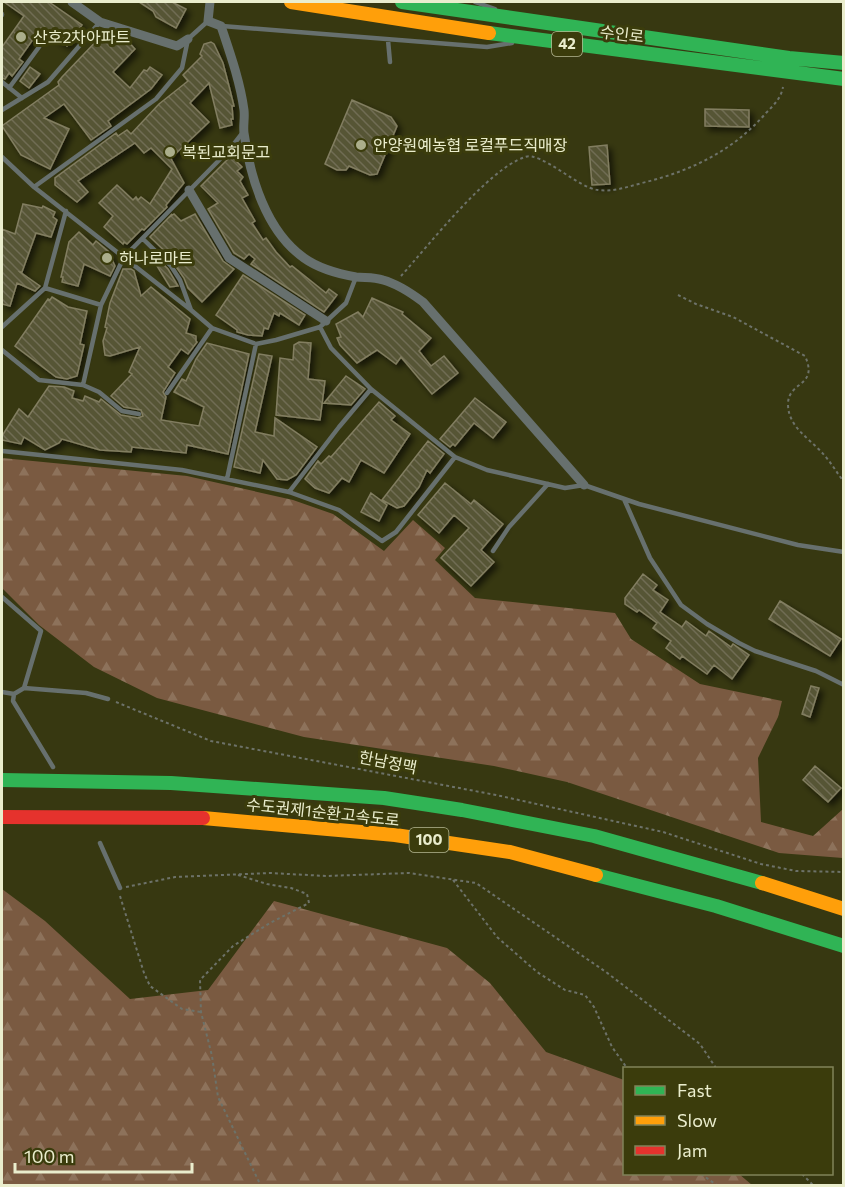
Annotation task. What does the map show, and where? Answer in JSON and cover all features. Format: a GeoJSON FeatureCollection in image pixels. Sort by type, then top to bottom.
{"type":"FeatureCollection","features":[{"type":"Feature","properties":{"kind":"main road","name":"수인로"},"geometry":{"type":"LineString","coordinates":[[291,2],[533,39],[843,79]]}},
{"type":"Feature","properties":{"kind":"main road","name":"수인로"},"geometry":{"type":"LineString","coordinates":[[402,2],[789,58],[843,63]]}},
{"type":"Feature","properties":{"kind":"main road","name":"수도권제1순환고속도로"},"geometry":{"type":"LineString","coordinates":[[2,780],[171,783],[384,798],[462,810],[594,836],[721,870],[843,909]]}},
{"type":"Feature","properties":{"kind":"main road","name":"수도권제1순환고속도로"},"geometry":{"type":"LineString","coordinates":[[2,817],[220,818],[395,835],[510,852],[716,906],[843,946]]}},
{"type":"Feature","properties":{"kind":"street"},"geometry":{"type":"LineString","coordinates":[[72,2],[100,22],[177,46],[188,39]]}},
{"type":"Feature","properties":{"kind":"street"},"geometry":{"type":"LineString","coordinates":[[210,2],[208,21],[221,26],[234,65],[244,112],[244,131],[253,176],[266,211],[284,241],[305,259],[356,277],[382,279],[410,292],[423,302],[584,485]]}},
{"type":"Feature","properties":{"kind":"street"},"geometry":{"type":"LineString","coordinates":[[189,190],[229,258],[323,324]]}},
{"type":"Feature","properties":{"kind":"lane"},"geometry":{"type":"LineString","coordinates":[[475,2],[519,19]]}},
{"type":"Feature","properties":{"kind":"lane"},"geometry":{"type":"LineString","coordinates":[[34,187],[156,99],[182,68],[188,39],[208,21]]}},
{"type":"Feature","properties":{"kind":"lane"},"geometry":{"type":"LineString","coordinates":[[2,110],[48,82],[100,22]]}},
{"type":"Feature","properties":{"kind":"lane"},"geometry":{"type":"LineString","coordinates":[[311,33],[312,24]]}},
{"type":"Feature","properties":{"kind":"lane"},"geometry":{"type":"LineString","coordinates":[[221,26],[487,47],[533,39]]}},
{"type":"Feature","properties":{"kind":"lane"},"geometry":{"type":"LineString","coordinates":[[388,40],[390,62]]}},
{"type":"Feature","properties":{"kind":"lane"},"geometry":{"type":"LineString","coordinates":[[9,88],[39,47]]}},
{"type":"Feature","properties":{"kind":"lane"},"geometry":{"type":"LineString","coordinates":[[2,82],[22,98]]}},
{"type":"Feature","properties":{"kind":"lane"},"geometry":{"type":"LineString","coordinates":[[83,386],[101,305],[124,257],[244,131]]}},
{"type":"Feature","properties":{"kind":"lane"},"geometry":{"type":"LineString","coordinates":[[2,157],[34,187],[212,328],[256,344],[276,340],[323,324],[346,303],[356,277]]}},
{"type":"Feature","properties":{"kind":"lane"},"geometry":{"type":"LineString","coordinates":[[2,327],[45,288],[66,211]]}},
{"type":"Feature","properties":{"kind":"lane"},"geometry":{"type":"LineString","coordinates":[[143,239],[171,266],[180,280],[191,310]]}},
{"type":"Feature","properties":{"kind":"lane"},"geometry":{"type":"LineString","coordinates":[[45,288],[101,305]]}},
{"type":"Feature","properties":{"kind":"lane"},"geometry":{"type":"LineString","coordinates":[[323,324],[331,348],[370,389],[455,457],[487,470],[564,488],[584,485],[624,499],[798,545],[843,552]]}},
{"type":"Feature","properties":{"kind":"lane"},"geometry":{"type":"LineString","coordinates":[[167,393],[212,328]]}},
{"type":"Feature","properties":{"kind":"lane"},"geometry":{"type":"LineString","coordinates":[[227,479],[256,344]]}},
{"type":"Feature","properties":{"kind":"lane"},"geometry":{"type":"LineString","coordinates":[[2,350],[39,380],[83,386],[99,392],[122,411],[139,414]]}},
{"type":"Feature","properties":{"kind":"lane"},"geometry":{"type":"LineString","coordinates":[[289,492],[370,389]]}},
{"type":"Feature","properties":{"kind":"lane"},"geometry":{"type":"LineString","coordinates":[[2,451],[182,470],[289,492],[339,510],[382,541],[396,531],[455,457]]}},
{"type":"Feature","properties":{"kind":"lane"},"geometry":{"type":"LineString","coordinates":[[493,551],[509,527],[548,484]]}},
{"type":"Feature","properties":{"kind":"lane"},"geometry":{"type":"LineString","coordinates":[[624,499],[650,558],[681,605],[707,624],[755,651],[816,671],[843,685]]}},
{"type":"Feature","properties":{"kind":"lane"},"geometry":{"type":"LineString","coordinates":[[2,597],[41,632],[24,688]]}},
{"type":"Feature","properties":{"kind":"lane"},"geometry":{"type":"LineString","coordinates":[[2,692],[14,694],[24,688],[86,693],[108,699]]}},
{"type":"Feature","properties":{"kind":"lane"},"geometry":{"type":"LineString","coordinates":[[14,694],[13,701],[53,766]]}},
{"type":"Feature","properties":{"kind":"lane"},"geometry":{"type":"LineString","coordinates":[[100,843],[120,888]]}},
{"type":"Feature","properties":{"kind":"path"},"geometry":{"type":"LineString","coordinates":[[393,284],[485,183],[526,156],[538,158],[595,190],[615,190],[676,175],[714,156],[749,133],[778,100],[786,73]]}},
{"type":"Feature","properties":{"kind":"path"},"geometry":{"type":"LineString","coordinates":[[678,294],[696,304],[733,317],[805,357],[809,366],[809,375],[794,391],[788,404],[793,423],[826,458],[843,482]]}},
{"type":"Feature","properties":{"kind":"path","name":"한남정맥"},"geometry":{"type":"LineString","coordinates":[[108,699],[211,741],[496,795],[663,832],[761,864],[796,871],[843,872]]}},
{"type":"Feature","properties":{"kind":"path"},"geometry":{"type":"LineString","coordinates":[[201,1012],[182,1009],[150,986],[120,898],[120,888],[175,877],[270,873],[326,876],[409,873],[476,883],[606,972],[700,1044],[715,1067]]}},
{"type":"Feature","properties":{"kind":"path"},"geometry":{"type":"LineString","coordinates":[[236,874],[307,894],[309,903],[233,946],[200,980],[201,1012],[212,1056],[218,1097],[261,1185]]}},
{"type":"Feature","properties":{"kind":"path"},"geometry":{"type":"LineString","coordinates":[[452,879],[497,937],[529,965],[565,990],[585,995],[594,1008],[612,1047],[626,1067]]}},
{"type":"Feature","properties":{"kind":"path"},"geometry":{"type":"LineString","coordinates":[[705,1175],[718,1185]]}},
{"type":"Feature","properties":{"kind":"green space"},"geometry":{"type":"Polygon","coordinates":[[[2,458],[187,476],[293,500],[333,514],[384,551],[413,520],[445,548],[435,560],[475,598],[615,613],[631,639],[700,684],[782,701],[778,717],[758,758],[761,822],[813,836],[843,809],[843,858],[779,853],[567,782],[494,766],[304,737],[157,698],[94,667],[39,625],[2,588],[2,458]]]}},
{"type":"Feature","properties":{"kind":"green space"},"geometry":{"type":"Polygon","coordinates":[[[2,889],[45,921],[130,999],[208,990],[274,901],[447,948],[490,983],[546,1052],[623,1080],[623,1175],[740,1175],[752,1185],[2,1185],[2,889]]]}},
{"type":"Feature","properties":{"kind":"building","name":"산호2차아파트"},"geometry":{"type":"Polygon","coordinates":[[[4,2],[49,2],[82,25],[67,46],[41,28],[19,59],[23,62],[12,76],[9,73],[5,79],[2,78],[2,47],[24,16],[4,2]]]}},
{"type":"Feature","properties":{"kind":"building"},"geometry":{"type":"Polygon","coordinates":[[[139,2],[172,2],[186,9],[176,28],[156,17],[153,11],[139,2]]]}},
{"type":"Feature","properties":{"kind":"building"},"geometry":{"type":"Polygon","coordinates":[[[104,33],[110,39],[115,34],[123,36],[135,49],[113,72],[130,88],[144,70],[147,71],[150,67],[162,75],[151,89],[108,121],[111,126],[91,140],[64,104],[44,118],[69,129],[50,169],[21,155],[2,126],[59,85],[58,82],[62,77],[104,33]]]}},
{"type":"Feature","properties":{"kind":"building"},"geometry":{"type":"Polygon","coordinates":[[[211,42],[223,63],[229,86],[234,106],[232,106],[232,125],[220,128],[209,83],[190,103],[209,122],[172,157],[168,153],[184,183],[166,205],[167,207],[144,230],[142,229],[127,244],[124,242],[123,244],[104,227],[113,216],[99,203],[117,185],[133,200],[141,197],[150,204],[172,169],[151,148],[144,153],[135,143],[78,181],[88,192],[77,202],[55,185],[55,178],[116,133],[118,136],[127,130],[131,134],[159,104],[188,81],[183,75],[202,56],[200,54],[204,44],[211,42]]]}},
{"type":"Feature","properties":{"kind":"building"},"geometry":{"type":"Polygon","coordinates":[[[30,67],[40,74],[29,88],[20,81],[30,67]]]}},
{"type":"Feature","properties":{"kind":"building","name":"안양원예농협 로컬푸드직매장"},"geometry":{"type":"Polygon","coordinates":[[[352,100],[391,117],[397,126],[377,174],[370,175],[349,166],[346,170],[337,170],[325,164],[352,100]]]}},
{"type":"Feature","properties":{"kind":"building"},"geometry":{"type":"Polygon","coordinates":[[[705,109],[749,110],[749,127],[705,126],[705,109]]]}},
{"type":"Feature","properties":{"kind":"building"},"geometry":{"type":"Polygon","coordinates":[[[607,145],[610,184],[592,185],[589,147],[607,145]]]}},
{"type":"Feature","properties":{"kind":"building"},"geometry":{"type":"Polygon","coordinates":[[[231,156],[242,167],[237,171],[243,177],[240,181],[248,195],[242,198],[255,221],[252,223],[263,240],[266,238],[290,267],[292,266],[326,293],[329,289],[337,295],[324,312],[251,264],[255,259],[249,254],[244,259],[234,253],[208,209],[218,203],[201,186],[231,156]]]}},
{"type":"Feature","properties":{"kind":"building"},"geometry":{"type":"Polygon","coordinates":[[[23,204],[42,208],[43,206],[55,212],[53,217],[57,220],[51,237],[36,233],[22,272],[20,272],[40,286],[35,291],[17,283],[10,306],[2,304],[2,229],[15,234],[23,204]]]}},
{"type":"Feature","properties":{"kind":"building"},"geometry":{"type":"Polygon","coordinates":[[[172,214],[171,216],[174,214],[181,221],[195,214],[223,261],[234,269],[202,302],[188,288],[171,257],[150,237],[172,214]]]}},
{"type":"Feature","properties":{"kind":"building"},"geometry":{"type":"Polygon","coordinates":[[[79,232],[93,245],[96,241],[108,251],[115,266],[110,276],[84,264],[78,286],[62,282],[63,277],[61,277],[69,242],[79,232]]]}},
{"type":"Feature","properties":{"kind":"building"},"geometry":{"type":"Polygon","coordinates":[[[162,263],[178,286],[170,287],[157,266],[162,263]]]}},
{"type":"Feature","properties":{"kind":"building"},"geometry":{"type":"Polygon","coordinates":[[[123,269],[134,271],[141,296],[151,287],[190,319],[186,333],[196,336],[197,342],[188,354],[181,349],[168,367],[175,373],[163,392],[166,397],[161,420],[199,426],[204,407],[174,392],[182,379],[186,381],[196,359],[207,343],[249,354],[228,454],[187,445],[186,453],[132,447],[131,452],[100,450],[62,439],[45,450],[24,437],[21,444],[2,440],[2,436],[19,409],[28,417],[49,386],[64,387],[74,391],[72,398],[83,401],[85,396],[99,402],[101,399],[121,415],[138,418],[143,416],[141,410],[124,407],[111,396],[132,374],[129,372],[140,347],[110,356],[105,355],[103,341],[110,303],[123,269]]]}},
{"type":"Feature","properties":{"kind":"building"},"geometry":{"type":"Polygon","coordinates":[[[243,275],[305,315],[299,325],[280,313],[279,316],[274,313],[268,329],[264,328],[262,336],[248,335],[237,332],[216,315],[243,275]]]}},
{"type":"Feature","properties":{"kind":"building"},"geometry":{"type":"Polygon","coordinates":[[[52,297],[68,307],[87,311],[80,344],[84,345],[77,376],[67,379],[56,377],[15,346],[48,299],[52,297]]]}},
{"type":"Feature","properties":{"kind":"building"},"geometry":{"type":"Polygon","coordinates":[[[372,298],[403,312],[402,314],[431,338],[419,351],[431,366],[444,356],[458,373],[432,394],[401,357],[396,364],[377,350],[357,363],[340,345],[337,338],[341,337],[336,324],[358,312],[363,317],[372,298]]]}},
{"type":"Feature","properties":{"kind":"building"},"geometry":{"type":"Polygon","coordinates":[[[299,342],[311,343],[308,379],[325,381],[320,420],[276,415],[280,358],[293,360],[294,345],[299,342]]]}},
{"type":"Feature","properties":{"kind":"building"},"geometry":{"type":"Polygon","coordinates":[[[259,354],[272,356],[255,432],[274,436],[275,418],[317,447],[296,475],[287,480],[277,479],[263,460],[260,473],[234,467],[259,354]]]}},
{"type":"Feature","properties":{"kind":"building"},"geometry":{"type":"Polygon","coordinates":[[[346,376],[365,389],[351,405],[324,403],[346,376]]]}},
{"type":"Feature","properties":{"kind":"building"},"geometry":{"type":"Polygon","coordinates":[[[475,398],[506,422],[493,438],[474,423],[455,446],[453,444],[450,447],[440,439],[475,398]]]}},
{"type":"Feature","properties":{"kind":"building"},"geometry":{"type":"Polygon","coordinates":[[[379,402],[395,416],[391,420],[410,434],[384,473],[361,460],[349,482],[342,478],[329,493],[315,488],[305,479],[318,461],[321,464],[329,456],[331,457],[379,402]]]}},
{"type":"Feature","properties":{"kind":"building"},"geometry":{"type":"Polygon","coordinates":[[[428,441],[444,454],[430,473],[427,470],[419,487],[404,506],[397,508],[382,500],[428,441]]]}},
{"type":"Feature","properties":{"kind":"building"},"geometry":{"type":"Polygon","coordinates":[[[445,483],[471,504],[474,500],[503,524],[481,550],[494,562],[471,586],[441,558],[469,528],[454,515],[439,533],[418,515],[445,483]]]}},
{"type":"Feature","properties":{"kind":"building"},"geometry":{"type":"Polygon","coordinates":[[[371,493],[387,505],[379,521],[361,512],[371,493]]]}},
{"type":"Feature","properties":{"kind":"building"},"geometry":{"type":"Polygon","coordinates":[[[643,574],[657,585],[653,590],[668,600],[660,612],[682,627],[686,621],[706,636],[709,631],[731,647],[733,644],[749,655],[732,679],[714,665],[707,674],[682,656],[680,659],[666,648],[671,641],[653,628],[657,623],[639,610],[637,612],[625,604],[625,598],[643,574]]]}},
{"type":"Feature","properties":{"kind":"building"},"geometry":{"type":"Polygon","coordinates":[[[780,601],[841,639],[830,656],[769,619],[780,601]]]}},
{"type":"Feature","properties":{"kind":"building"},"geometry":{"type":"Polygon","coordinates":[[[811,686],[819,688],[810,717],[802,714],[811,686]]]}},
{"type":"Feature","properties":{"kind":"building"},"geometry":{"type":"Polygon","coordinates":[[[815,766],[841,788],[828,802],[803,780],[815,766]]]}},
{"type":"Feature","properties":{"kind":"traffic: fast"},"geometry":{"type":"LineString","coordinates":[[402,2],[789,58],[844,63]]}},
{"type":"Feature","properties":{"kind":"traffic: fast"},"geometry":{"type":"LineString","coordinates":[[489,33],[844,79]]}},
{"type":"Feature","properties":{"kind":"traffic: fast"},"geometry":{"type":"LineString","coordinates":[[2,780],[171,783],[384,798],[462,810],[594,836],[762,883]]}},
{"type":"Feature","properties":{"kind":"traffic: fast"},"geometry":{"type":"LineString","coordinates":[[596,875],[716,906],[844,946]]}},
{"type":"Feature","properties":{"kind":"traffic: slow"},"geometry":{"type":"LineString","coordinates":[[291,2],[489,33]]}},
{"type":"Feature","properties":{"kind":"traffic: slow"},"geometry":{"type":"LineString","coordinates":[[203,818],[395,835],[510,852],[596,875]]}},
{"type":"Feature","properties":{"kind":"traffic: slow"},"geometry":{"type":"LineString","coordinates":[[762,883],[844,909]]}},
{"type":"Feature","properties":{"kind":"traffic: jam"},"geometry":{"type":"LineString","coordinates":[[2,817],[203,818]]}},
{"type":"Feature","properties":{"kind":"place","name":"산호2차아파트"},"geometry":{"type":"Point","coordinates":[21,37]}},
{"type":"Feature","properties":{"kind":"place","name":"안양원예농협 로컬푸드직매장"},"geometry":{"type":"Point","coordinates":[361,145]}},
{"type":"Feature","properties":{"kind":"place","name":"복된교회문고"},"geometry":{"type":"Point","coordinates":[170,152]}},
{"type":"Feature","properties":{"kind":"place","name":"하나로마트"},"geometry":{"type":"Point","coordinates":[107,258]}}]}
